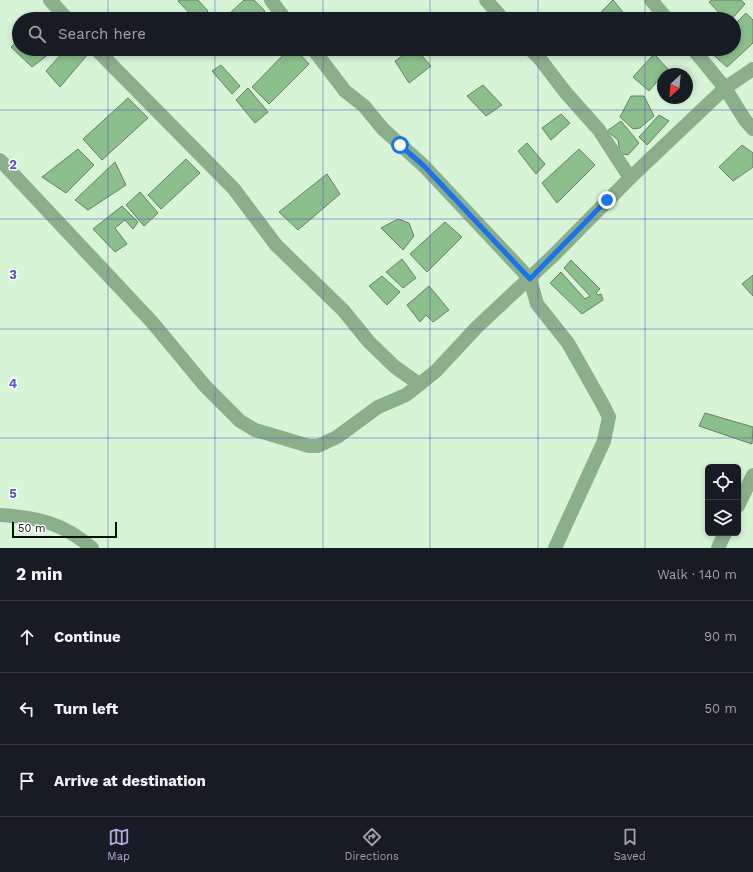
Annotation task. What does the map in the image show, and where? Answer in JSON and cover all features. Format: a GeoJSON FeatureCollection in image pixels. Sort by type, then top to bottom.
{"type":"FeatureCollection","features":[{"type":"Feature","properties":{"kind":"street"},"geometry":{"type":"LineString","coordinates":[[50,0],[61,12]]}},
{"type":"Feature","properties":{"kind":"street"},"geometry":{"type":"LineString","coordinates":[[271,0],[280,12]]}},
{"type":"Feature","properties":{"kind":"street"},"geometry":{"type":"LineString","coordinates":[[486,0],[497,12]]}},
{"type":"Feature","properties":{"kind":"street"},"geometry":{"type":"LineString","coordinates":[[651,0],[662,12]]}},
{"type":"Feature","properties":{"kind":"street"},"geometry":{"type":"LineString","coordinates":[[103,56],[234,189],[276,245],[343,310],[369,342],[395,368],[419,384]]}},
{"type":"Feature","properties":{"kind":"street"},"geometry":{"type":"LineString","coordinates":[[318,56],[345,91],[364,106],[383,129],[424,166],[530,279],[537,304],[568,343],[609,418],[604,441],[555,548]]}},
{"type":"Feature","properties":{"kind":"street"},"geometry":{"type":"LineString","coordinates":[[537,56],[566,93],[599,130],[630,178]]}},
{"type":"Feature","properties":{"kind":"street"},"geometry":{"type":"LineString","coordinates":[[699,56],[725,88],[745,120],[753,129]]}},
{"type":"Feature","properties":{"kind":"street"},"geometry":{"type":"LineString","coordinates":[[0,160],[152,322],[219,401],[240,421],[255,430],[310,446],[318,446],[336,437],[370,413],[406,395],[441,366],[477,327],[530,279],[630,178],[725,88],[753,70]]}},
{"type":"Feature","properties":{"kind":"street"},"geometry":{"type":"LineString","coordinates":[[741,500],[753,475]]}},
{"type":"Feature","properties":{"kind":"street"},"geometry":{"type":"LineString","coordinates":[[0,515],[48,521],[77,536],[92,548]]}},
{"type":"Feature","properties":{"kind":"street"},"geometry":{"type":"LineString","coordinates":[[718,548],[724,536]]}},
{"type":"Feature","properties":{"kind":"building"},"geometry":{"type":"Polygon","coordinates":[[[198,0],[208,11],[188,12],[178,1],[198,0]]]}},
{"type":"Feature","properties":{"kind":"building"},"geometry":{"type":"Polygon","coordinates":[[[244,0],[254,0],[265,11],[264,12],[231,12],[244,0]]]}},
{"type":"Feature","properties":{"kind":"building"},"geometry":{"type":"Polygon","coordinates":[[[613,0],[623,12],[601,12],[613,0]]]}},
{"type":"Feature","properties":{"kind":"building"},"geometry":{"type":"Polygon","coordinates":[[[712,0],[741,0],[745,4],[738,12],[718,12],[709,2],[712,0]]]}},
{"type":"Feature","properties":{"kind":"building"},"geometry":{"type":"Polygon","coordinates":[[[746,13],[753,20],[753,43],[741,54],[741,18],[746,13]]]}},
{"type":"Feature","properties":{"kind":"building"},"geometry":{"type":"Polygon","coordinates":[[[20,56],[46,56],[32,67],[20,56]]]}},
{"type":"Feature","properties":{"kind":"building"},"geometry":{"type":"Polygon","coordinates":[[[60,56],[86,56],[60,87],[46,71],[60,56]]]}},
{"type":"Feature","properties":{"kind":"building"},"geometry":{"type":"Polygon","coordinates":[[[282,56],[302,56],[309,64],[269,104],[252,87],[282,56]]]}},
{"type":"Feature","properties":{"kind":"building"},"geometry":{"type":"Polygon","coordinates":[[[402,56],[422,56],[431,66],[409,83],[395,61],[402,56]]]}},
{"type":"Feature","properties":{"kind":"building"},"geometry":{"type":"Polygon","coordinates":[[[652,56],[656,56],[667,68],[657,68],[657,82],[649,91],[633,77],[652,56]]]}},
{"type":"Feature","properties":{"kind":"building"},"geometry":{"type":"Polygon","coordinates":[[[715,56],[739,56],[727,67],[715,56]]]}},
{"type":"Feature","properties":{"kind":"building"},"geometry":{"type":"Polygon","coordinates":[[[221,65],[240,86],[232,94],[212,71],[221,65]]]}},
{"type":"Feature","properties":{"kind":"building"},"geometry":{"type":"Polygon","coordinates":[[[483,85],[502,105],[486,116],[467,96],[483,85]]]}},
{"type":"Feature","properties":{"kind":"building"},"geometry":{"type":"Polygon","coordinates":[[[248,88],[268,112],[255,123],[236,100],[248,88]]]}},
{"type":"Feature","properties":{"kind":"building"},"geometry":{"type":"Polygon","coordinates":[[[631,96],[644,96],[654,116],[640,128],[633,129],[620,117],[631,96]]]}},
{"type":"Feature","properties":{"kind":"building"},"geometry":{"type":"Polygon","coordinates":[[[128,98],[148,118],[102,160],[83,139],[128,98]]]}},
{"type":"Feature","properties":{"kind":"building"},"geometry":{"type":"Polygon","coordinates":[[[561,114],[570,123],[551,140],[542,128],[561,114]]]}},
{"type":"Feature","properties":{"kind":"building"},"geometry":{"type":"Polygon","coordinates":[[[659,115],[669,121],[647,145],[639,137],[659,115]]]}},
{"type":"Feature","properties":{"kind":"building"},"geometry":{"type":"Polygon","coordinates":[[[621,121],[639,143],[628,155],[620,153],[618,140],[607,131],[621,121]]]}},
{"type":"Feature","properties":{"kind":"building"},"geometry":{"type":"Polygon","coordinates":[[[527,143],[545,164],[536,174],[518,151],[527,143]]]}},
{"type":"Feature","properties":{"kind":"building"},"geometry":{"type":"Polygon","coordinates":[[[742,145],[753,153],[753,167],[733,181],[719,167],[742,145]]]}},
{"type":"Feature","properties":{"kind":"building"},"geometry":{"type":"Polygon","coordinates":[[[78,149],[94,165],[66,193],[42,177],[78,149]]]}},
{"type":"Feature","properties":{"kind":"building"},"geometry":{"type":"Polygon","coordinates":[[[579,149],[595,165],[557,203],[542,183],[579,149]]]}},
{"type":"Feature","properties":{"kind":"building"},"geometry":{"type":"Polygon","coordinates":[[[186,159],[200,173],[161,209],[148,195],[186,159]]]}},
{"type":"Feature","properties":{"kind":"building"},"geometry":{"type":"Polygon","coordinates":[[[115,162],[126,185],[88,210],[75,200],[115,162]]]}},
{"type":"Feature","properties":{"kind":"building"},"geometry":{"type":"Polygon","coordinates":[[[327,174],[340,194],[298,230],[279,212],[327,174]]]}},
{"type":"Feature","properties":{"kind":"building"},"geometry":{"type":"Polygon","coordinates":[[[140,192],[158,213],[144,226],[126,205],[140,192]]]}},
{"type":"Feature","properties":{"kind":"building"},"geometry":{"type":"Polygon","coordinates":[[[122,206],[138,222],[133,229],[125,220],[115,228],[127,244],[115,252],[93,229],[122,206]]]}},
{"type":"Feature","properties":{"kind":"building"},"geometry":{"type":"Polygon","coordinates":[[[398,219],[409,223],[414,236],[403,250],[381,228],[398,219]]]}},
{"type":"Feature","properties":{"kind":"building"},"geometry":{"type":"Polygon","coordinates":[[[445,222],[462,237],[427,272],[410,254],[445,222]]]}},
{"type":"Feature","properties":{"kind":"building"},"geometry":{"type":"Polygon","coordinates":[[[402,259],[416,278],[403,288],[386,272],[402,259]]]}},
{"type":"Feature","properties":{"kind":"building"},"geometry":{"type":"Polygon","coordinates":[[[571,260],[600,289],[596,293],[598,295],[601,294],[603,300],[582,314],[550,283],[561,272],[585,299],[590,296],[564,268],[571,260]]]}},
{"type":"Feature","properties":{"kind":"building"},"geometry":{"type":"Polygon","coordinates":[[[753,275],[753,296],[742,284],[753,275]]]}},
{"type":"Feature","properties":{"kind":"building"},"geometry":{"type":"Polygon","coordinates":[[[382,276],[400,292],[387,305],[369,286],[382,276]]]}},
{"type":"Feature","properties":{"kind":"building"},"geometry":{"type":"Polygon","coordinates":[[[429,286],[449,310],[433,322],[426,315],[420,322],[407,305],[429,286]]]}},
{"type":"Feature","properties":{"kind":"building"},"geometry":{"type":"Polygon","coordinates":[[[705,413],[753,427],[752,444],[699,426],[705,413]]]}},
{"type":"Feature","properties":{"kind":"route"},"geometry":{"type":"LineString","coordinates":[[400,145],[424,166],[530,279],[584,226],[607,200]]}}]}
